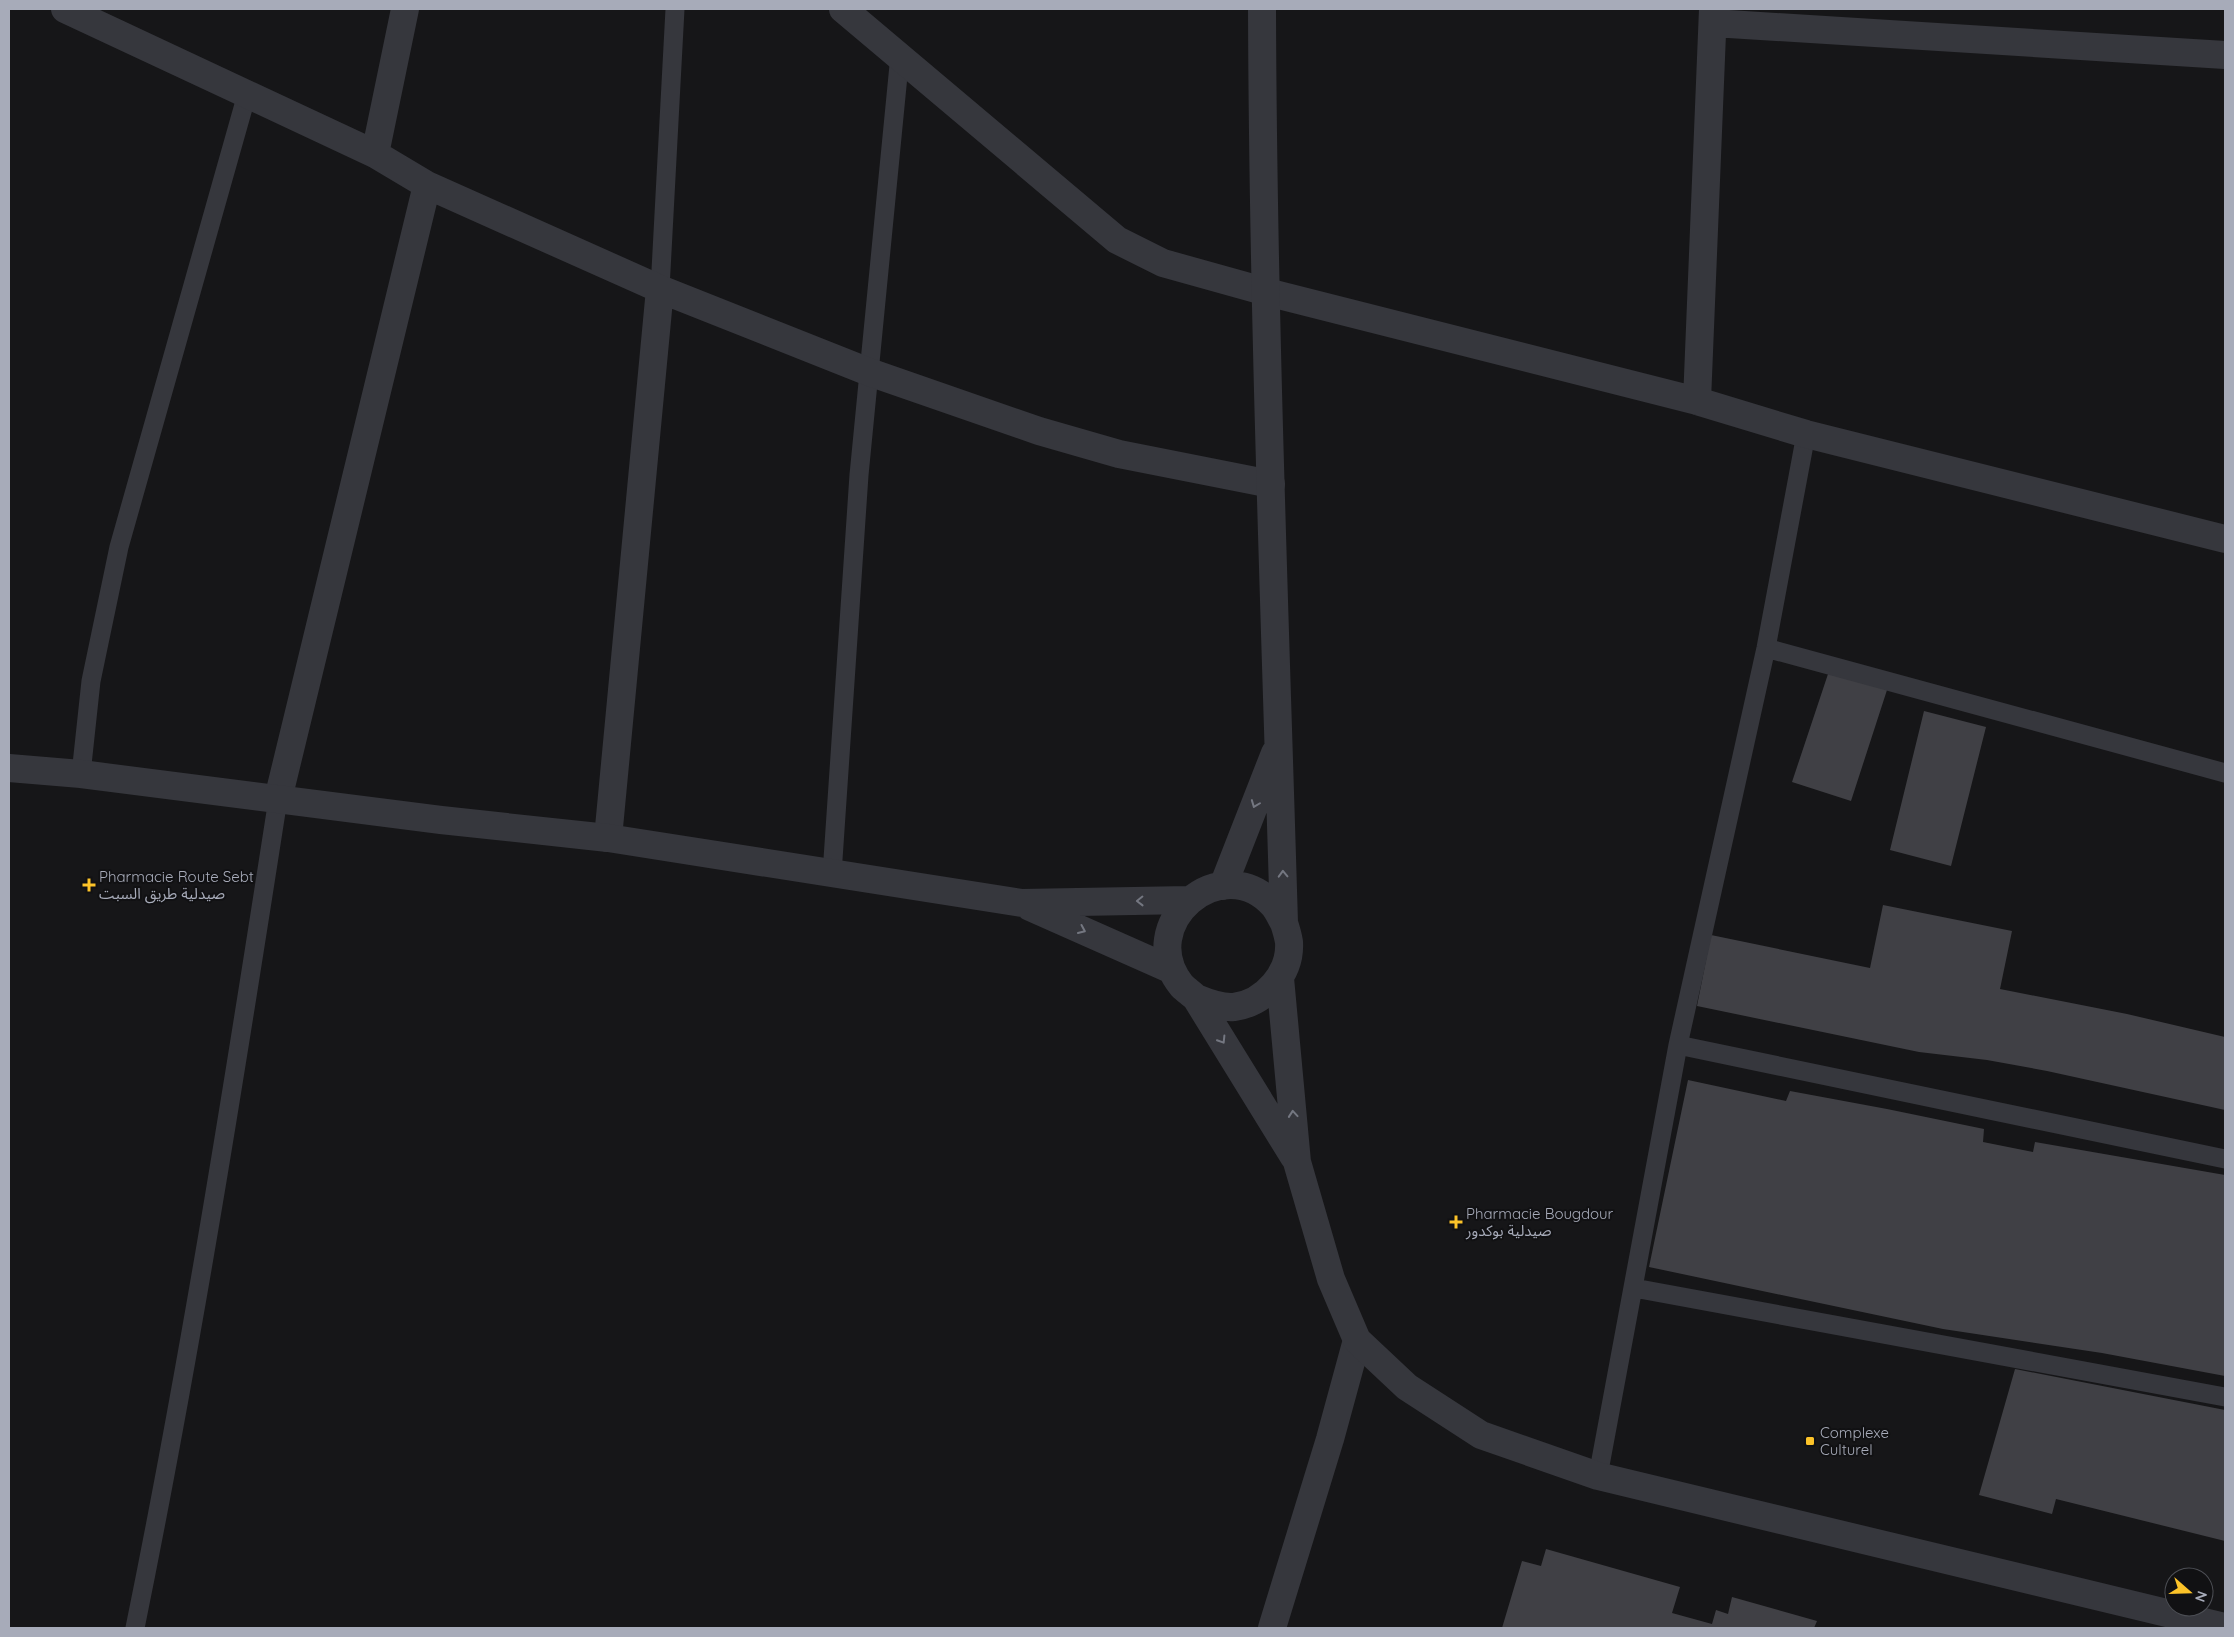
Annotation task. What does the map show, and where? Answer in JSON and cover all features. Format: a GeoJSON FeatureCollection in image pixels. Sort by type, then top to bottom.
{"type":"FeatureCollection","features":[{"type":"Feature","properties":{"kind":"street"},"geometry":{"type":"LineString","coordinates":[[66,9],[375,154],[427,186],[660,289],[870,372],[1039,430],[1119,454],[1271,484]]}},
{"type":"Feature","properties":{"kind":"street"},"geometry":{"type":"LineString","coordinates":[[375,154],[405,9]]}},
{"type":"Feature","properties":{"kind":"street"},"geometry":{"type":"LineString","coordinates":[[843,9],[1117,240],[1163,262],[1267,292],[1697,401],[1806,434],[2225,539]]}},
{"type":"Feature","properties":{"kind":"street"},"geometry":{"type":"LineString","coordinates":[[1262,9],[1271,484],[1284,923],[1289,942],[1287,960],[1280,978],[1267,992],[1251,1003],[1233,1007],[1214,1006],[1196,998],[1182,986],[1172,970],[1167,951],[1169,932],[1176,914],[1189,900],[1205,890],[1223,886],[1242,887],[1260,894],[1274,907],[1284,923]]}},
{"type":"Feature","properties":{"kind":"street"},"geometry":{"type":"LineString","coordinates":[[1697,401],[1713,16],[2225,55]]}},
{"type":"Feature","properties":{"kind":"street"},"geometry":{"type":"LineString","coordinates":[[278,799],[427,186]]}},
{"type":"Feature","properties":{"kind":"street"},"geometry":{"type":"LineString","coordinates":[[608,838],[660,289]]}},
{"type":"Feature","properties":{"kind":"street"},"geometry":{"type":"LineString","coordinates":[[1223,886],[1279,743]]}},
{"type":"Feature","properties":{"kind":"street"},"geometry":{"type":"LineString","coordinates":[[9,768],[81,774],[441,820],[608,838],[1022,903],[1189,900]]}},
{"type":"Feature","properties":{"kind":"street"},"geometry":{"type":"LineString","coordinates":[[1022,903],[1172,970]]}},
{"type":"Feature","properties":{"kind":"street"},"geometry":{"type":"LineString","coordinates":[[1280,978],[1297,1162],[1330,1279],[1356,1340],[1407,1387],[1481,1435],[1598,1476],[2225,1627]]}},
{"type":"Feature","properties":{"kind":"street"},"geometry":{"type":"LineString","coordinates":[[1196,998],[1297,1162]]}},
{"type":"Feature","properties":{"kind":"street"},"geometry":{"type":"LineString","coordinates":[[1272,1628],[1330,1439],[1356,1340]]}},
{"type":"Feature","properties":{"kind":"lane"},"geometry":{"type":"LineString","coordinates":[[660,289],[675,9]]}},
{"type":"Feature","properties":{"kind":"lane"},"geometry":{"type":"LineString","coordinates":[[832,874],[859,474],[900,56]]}},
{"type":"Feature","properties":{"kind":"lane"},"geometry":{"type":"LineString","coordinates":[[81,774],[91,681],[119,547],[247,94]]}},
{"type":"Feature","properties":{"kind":"lane"},"geometry":{"type":"LineString","coordinates":[[1598,1476],[1678,1045],[1766,648],[1806,434]]}},
{"type":"Feature","properties":{"kind":"lane"},"geometry":{"type":"LineString","coordinates":[[1766,648],[2225,773]]}},
{"type":"Feature","properties":{"kind":"lane"},"geometry":{"type":"LineString","coordinates":[[135,1628],[166,1474],[231,1106],[278,799]]}},
{"type":"Feature","properties":{"kind":"lane"},"geometry":{"type":"LineString","coordinates":[[1678,1045],[2225,1159]]}},
{"type":"Feature","properties":{"kind":"lane"},"geometry":{"type":"LineString","coordinates":[[1634,1288],[2225,1397]]}},
{"type":"Feature","properties":{"kind":"building"},"geometry":{"type":"Polygon","coordinates":[[[1829,671],[1887,690],[1851,801],[1792,782],[1829,671]]]}},
{"type":"Feature","properties":{"kind":"building"},"geometry":{"type":"Polygon","coordinates":[[[1924,711],[1986,727],[1951,866],[1890,850],[1924,711]]]}},
{"type":"Feature","properties":{"kind":"building"},"geometry":{"type":"Polygon","coordinates":[[[1883,905],[2012,931],[2000,989],[2127,1014],[2225,1037],[2225,1110],[2047,1071],[1987,1060],[1919,1052],[1697,1006],[1711,935],[1870,968],[1883,905]]]}},
{"type":"Feature","properties":{"kind":"building"},"geometry":{"type":"Polygon","coordinates":[[[1688,1080],[1786,1101],[1790,1091],[1984,1129],[1983,1142],[2033,1152],[2035,1142],[2225,1175],[2225,1376],[2102,1353],[1943,1329],[1649,1267],[1688,1080]]]}},
{"type":"Feature","properties":{"kind":"building"},"geometry":{"type":"Polygon","coordinates":[[[2015,1369],[2225,1410],[2225,1541],[2056,1499],[2052,1514],[1979,1495],[2015,1369]]]}},
{"type":"Feature","properties":{"kind":"building"},"geometry":{"type":"Polygon","coordinates":[[[1546,1549],[1680,1587],[1672,1613],[1712,1624],[1716,1610],[1728,1614],[1732,1597],[1817,1621],[1814,1628],[1502,1628],[1522,1561],[1541,1566],[1546,1549]]]}},
{"type":"Feature","properties":{"kind":"place","name":"Pharmacie Route Sebt صيدلية طريق السبت"},"geometry":{"type":"Point","coordinates":[89,885]}},
{"type":"Feature","properties":{"kind":"place","name":"Pharmacie Bougdour صيدلية بوكدور"},"geometry":{"type":"Point","coordinates":[1456,1222]}},
{"type":"Feature","properties":{"kind":"place","name":"Complexe Culturel"},"geometry":{"type":"Point","coordinates":[1810,1441]}}]}
